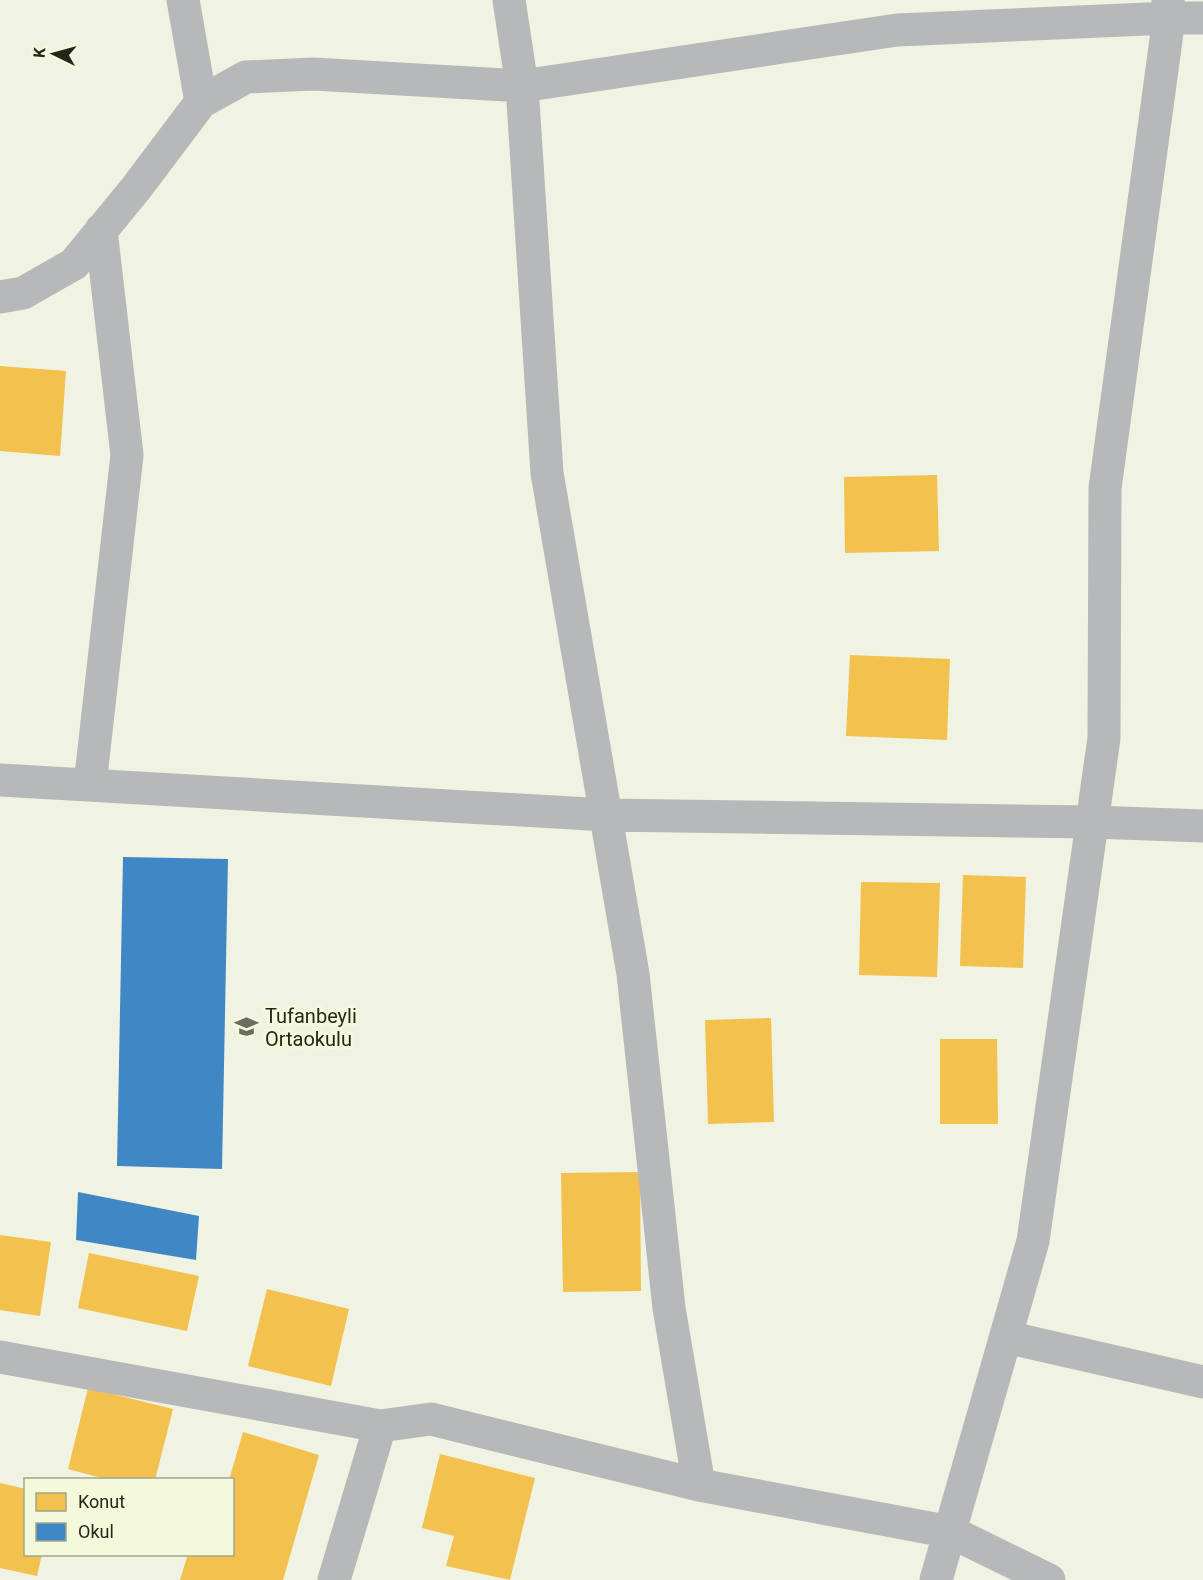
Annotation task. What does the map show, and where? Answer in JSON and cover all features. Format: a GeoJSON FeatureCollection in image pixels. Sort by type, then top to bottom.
{"type":"FeatureCollection","features":[{"type":"Feature","properties":{"kind":"street"},"geometry":{"type":"LineString","coordinates":[[183,0],[201,102]]}},
{"type":"Feature","properties":{"kind":"street"},"geometry":{"type":"LineString","coordinates":[[509,0],[522,87],[547,473],[633,974],[669,1308],[699,1485]]}},
{"type":"Feature","properties":{"kind":"street"},"geometry":{"type":"LineString","coordinates":[[936,1580],[1033,1241],[1104,738],[1105,488],[1168,9]]}},
{"type":"Feature","properties":{"kind":"street"},"geometry":{"type":"LineString","coordinates":[[0,297],[23,293],[74,264],[201,102],[246,77],[313,74],[522,87],[897,30],[1168,9],[1203,18]]}},
{"type":"Feature","properties":{"kind":"street"},"geometry":{"type":"LineString","coordinates":[[90,785],[128,455],[101,230]]}},
{"type":"Feature","properties":{"kind":"street"},"geometry":{"type":"LineString","coordinates":[[0,780],[606,815],[1093,822],[1203,826]]}},
{"type":"Feature","properties":{"kind":"street"},"geometry":{"type":"LineString","coordinates":[[1006,1336],[1203,1382]]}},
{"type":"Feature","properties":{"kind":"street"},"geometry":{"type":"LineString","coordinates":[[0,1357],[380,1426],[431,1419],[699,1485],[951,1532],[1049,1580]]}},
{"type":"Feature","properties":{"kind":"street"},"geometry":{"type":"LineString","coordinates":[[334,1580],[380,1426]]}},
{"type":"Feature","properties":{"kind":"building: Konut"},"geometry":{"type":"Polygon","coordinates":[[[0,366],[66,371],[60,456],[0,451],[0,366]]]}},
{"type":"Feature","properties":{"kind":"building: Konut"},"geometry":{"type":"Polygon","coordinates":[[[937,475],[939,551],[845,553],[844,477],[937,475]]]}},
{"type":"Feature","properties":{"kind":"building: Konut"},"geometry":{"type":"Polygon","coordinates":[[[850,655],[950,659],[947,740],[846,736],[850,655]]]}},
{"type":"Feature","properties":{"kind":"building: Konut"},"geometry":{"type":"Polygon","coordinates":[[[963,875],[1026,877],[1023,968],[960,966],[963,875]]]}},
{"type":"Feature","properties":{"kind":"building: Konut"},"geometry":{"type":"Polygon","coordinates":[[[861,882],[940,883],[937,977],[859,975],[861,882]]]}},
{"type":"Feature","properties":{"kind":"building: Konut"},"geometry":{"type":"Polygon","coordinates":[[[771,1018],[774,1122],[708,1124],[705,1020],[771,1018]]]}},
{"type":"Feature","properties":{"kind":"building: Konut"},"geometry":{"type":"Polygon","coordinates":[[[940,1039],[997,1039],[998,1124],[940,1124],[940,1039]]]}},
{"type":"Feature","properties":{"kind":"building: Konut"},"geometry":{"type":"Polygon","coordinates":[[[640,1172],[641,1291],[563,1292],[561,1173],[640,1172]]]}},
{"type":"Feature","properties":{"kind":"building: Konut"},"geometry":{"type":"Polygon","coordinates":[[[0,1235],[51,1242],[40,1316],[0,1310],[0,1235]]]}},
{"type":"Feature","properties":{"kind":"building: Konut"},"geometry":{"type":"Polygon","coordinates":[[[89,1253],[199,1276],[187,1331],[78,1308],[89,1253]]]}},
{"type":"Feature","properties":{"kind":"building: Konut"},"geometry":{"type":"Polygon","coordinates":[[[267,1289],[349,1309],[331,1386],[248,1366],[267,1289]]]}},
{"type":"Feature","properties":{"kind":"building: Konut"},"geometry":{"type":"Polygon","coordinates":[[[88,1388],[173,1409],[156,1478],[102,1478],[68,1469],[88,1388]]]}},
{"type":"Feature","properties":{"kind":"building: Konut"},"geometry":{"type":"Polygon","coordinates":[[[243,1432],[319,1455],[283,1580],[180,1580],[187,1556],[234,1556],[234,1478],[230,1478],[243,1432]]]}},
{"type":"Feature","properties":{"kind":"building: Konut"},"geometry":{"type":"Polygon","coordinates":[[[440,1454],[535,1478],[510,1580],[446,1566],[454,1536],[422,1528],[440,1454]]]}},
{"type":"Feature","properties":{"kind":"building: Konut"},"geometry":{"type":"Polygon","coordinates":[[[0,1483],[24,1489],[24,1556],[42,1556],[37,1576],[0,1568],[0,1483]]]}},
{"type":"Feature","properties":{"kind":"building: Okul"},"geometry":{"type":"Polygon","coordinates":[[[123,857],[228,859],[222,1169],[117,1166],[123,857]]]}},
{"type":"Feature","properties":{"kind":"building: Okul"},"geometry":{"type":"Polygon","coordinates":[[[78,1192],[199,1216],[196,1260],[76,1240],[78,1192]]]}},
{"type":"Feature","properties":{"kind":"place","name":"Tufanbeyli Ortaokulu"},"geometry":{"type":"Point","coordinates":[247,1027]}}]}
